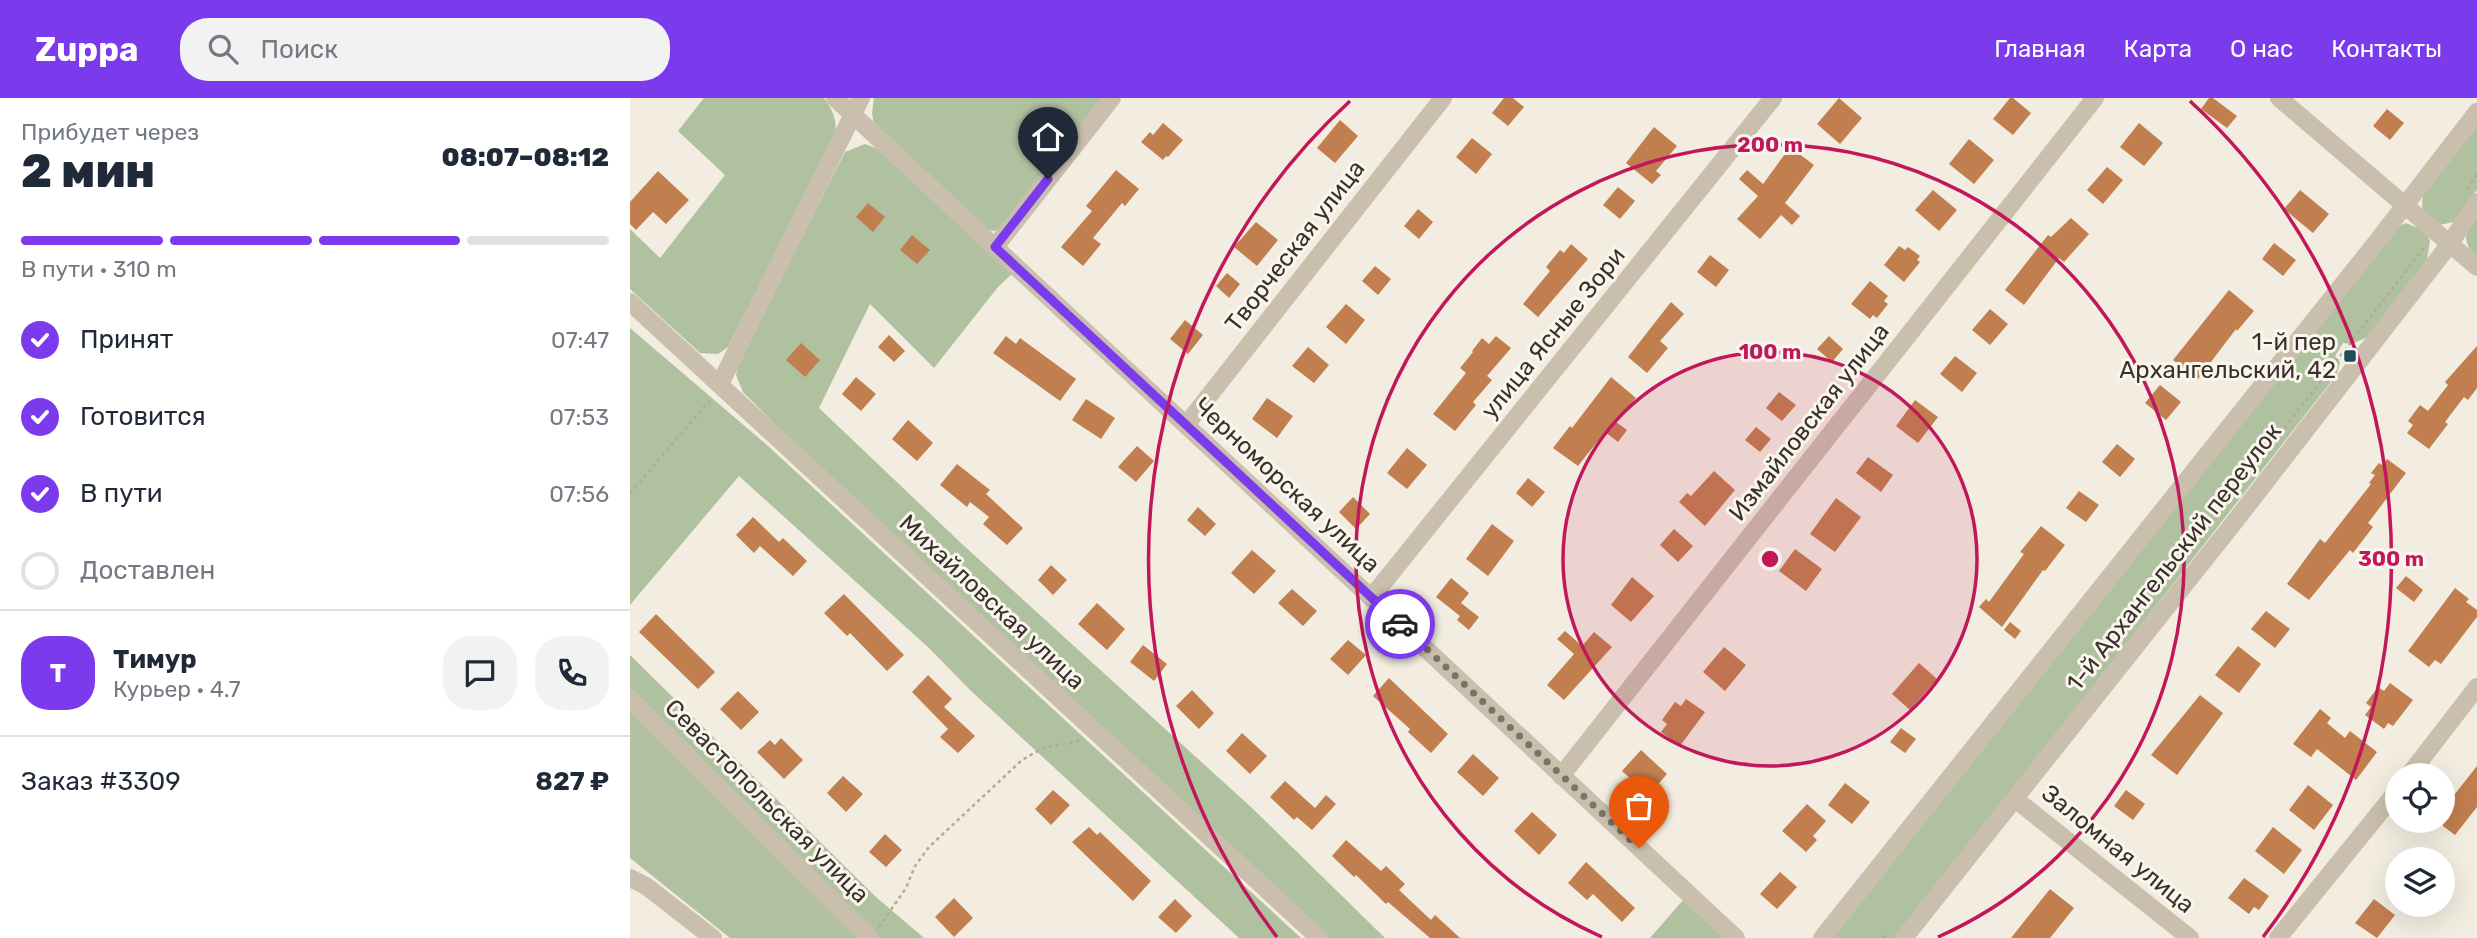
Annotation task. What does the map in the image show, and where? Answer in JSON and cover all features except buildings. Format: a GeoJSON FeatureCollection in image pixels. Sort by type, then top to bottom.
{"type":"FeatureCollection","features":[{"type":"Feature","properties":{"kind":"street","name":"Черноморская улица"},"geometry":{"type":"LineString","coordinates":[[835,98],[1736,938]]}},
{"type":"Feature","properties":{"kind":"street"},"geometry":{"type":"LineString","coordinates":[[720,384],[861,98]]}},
{"type":"Feature","properties":{"kind":"street"},"geometry":{"type":"LineString","coordinates":[[995,247],[1112,98]]}},
{"type":"Feature","properties":{"kind":"street","name":"Творческая улица"},"geometry":{"type":"LineString","coordinates":[[1186,425],[1443,98]]}},
{"type":"Feature","properties":{"kind":"street","name":"улица Ясные Зори"},"geometry":{"type":"LineString","coordinates":[[1371,598],[1773,98]]}},
{"type":"Feature","properties":{"kind":"street","name":"Измайловская улица"},"geometry":{"type":"LineString","coordinates":[[1561,776],[2095,98]]}},
{"type":"Feature","properties":{"kind":"street"},"geometry":{"type":"LineString","coordinates":[[2279,98],[2477,267]]}},
{"type":"Feature","properties":{"kind":"street"},"geometry":{"type":"LineString","coordinates":[[1822,938],[2477,112]]}},
{"type":"Feature","properties":{"kind":"street","name":"1-й Архангельский переулок"},"geometry":{"type":"LineString","coordinates":[[1899,933],[2015,799],[2236,520],[2449,245],[2469,200]]}},
{"type":"Feature","properties":{"kind":"street","name":"Михайловская улица"},"geometry":{"type":"LineString","coordinates":[[630,302],[1319,938]]}},
{"type":"Feature","properties":{"kind":"street"},"geometry":{"type":"LineString","coordinates":[[2418,763],[2477,687]]}},
{"type":"Feature","properties":{"kind":"street","name":"Севастопольская улица"},"geometry":{"type":"LineString","coordinates":[[630,699],[870,937]]}},
{"type":"Feature","properties":{"kind":"street","name":"Заломная улица"},"geometry":{"type":"LineString","coordinates":[[2015,799],[2190,938]]}},
{"type":"Feature","properties":{"kind":"street"},"geometry":{"type":"LineString","coordinates":[[2278,938],[2385,806]]}},
{"type":"Feature","properties":{"kind":"street"},"geometry":{"type":"LineString","coordinates":[[630,878],[646,886],[712,938]]}},
{"type":"Feature","properties":{"kind":"path"},"geometry":{"type":"LineString","coordinates":[[2469,200],[2477,174]]}},
{"type":"Feature","properties":{"kind":"path"},"geometry":{"type":"LineString","coordinates":[[2196,543],[2429,242]]}},
{"type":"Feature","properties":{"kind":"path"},"geometry":{"type":"LineString","coordinates":[[630,493],[707,405],[720,384]]}},
{"type":"Feature","properties":{"kind":"path"},"geometry":{"type":"LineString","coordinates":[[870,937],[886,920],[906,888],[915,866],[929,847],[1022,760],[1043,748],[1073,741],[1105,740]]}},
{"type":"Feature","properties":{"kind":"path"},"geometry":{"type":"LineString","coordinates":[[1884,938],[1899,933]]}},
{"type":"Feature","properties":{"kind":"green space"},"geometry":{"type":"Polygon","coordinates":[[[704,98],[824,98],[833,112],[836,127],[834,139],[728,347],[718,354],[700,353],[630,289],[630,229],[660,258],[725,175],[678,131],[704,98]]]}},
{"type":"Feature","properties":{"kind":"green space"},"geometry":{"type":"Polygon","coordinates":[[[874,98],[1106,98],[1005,225],[995,231],[981,229],[874,125],[874,98]]]}},
{"type":"Feature","properties":{"kind":"green space"},"geometry":{"type":"Polygon","coordinates":[[[2477,117],[2477,190],[2453,222],[2440,225],[2422,211],[2423,189],[2477,117]]]}},
{"type":"Feature","properties":{"kind":"green space"},"geometry":{"type":"Polygon","coordinates":[[[865,144],[883,151],[1013,273],[998,287],[934,368],[870,304],[819,408],[962,544],[1252,808],[1385,938],[1328,938],[799,448],[743,392],[736,375],[739,362],[845,152],[865,144]]]}},
{"type":"Feature","properties":{"kind":"green space"},"geometry":{"type":"Polygon","coordinates":[[[2477,214],[2477,260],[2466,237],[2477,214]]]}},
{"type":"Feature","properties":{"kind":"green space"},"geometry":{"type":"Polygon","coordinates":[[[2406,223],[2425,231],[2430,241],[2427,259],[2370,336],[2352,344],[2343,343],[2335,356],[2340,362],[2337,374],[1897,938],[1828,938],[2394,228],[2406,223]]]}},
{"type":"Feature","properties":{"kind":"green space"},"geometry":{"type":"Polygon","coordinates":[[[630,328],[767,445],[1301,938],[1239,938],[970,690],[929,648],[739,476],[630,605],[630,328]]]}},
{"type":"Feature","properties":{"kind":"green space"},"geometry":{"type":"Polygon","coordinates":[[[630,655],[876,897],[924,938],[730,938],[630,858],[630,655]]]}},
{"type":"Feature","properties":{"kind":"green space"},"geometry":{"type":"Polygon","coordinates":[[[1684,899],[1726,938],[1650,938],[1684,899]]]}},
{"type":"Feature","properties":{"kind":"way so far"},"geometry":{"type":"LineString","coordinates":[[1400,624],[1639,848]]}},
{"type":"Feature","properties":{"kind":"place","name":"1-й пер Архангельский, 42"},"geometry":{"type":"Point","coordinates":[2350,356]}},
{"type":"Feature","properties":{"kind":"route"},"geometry":{"type":"LineString","coordinates":[[1048,179],[995,247],[1400,624]]}}]}
